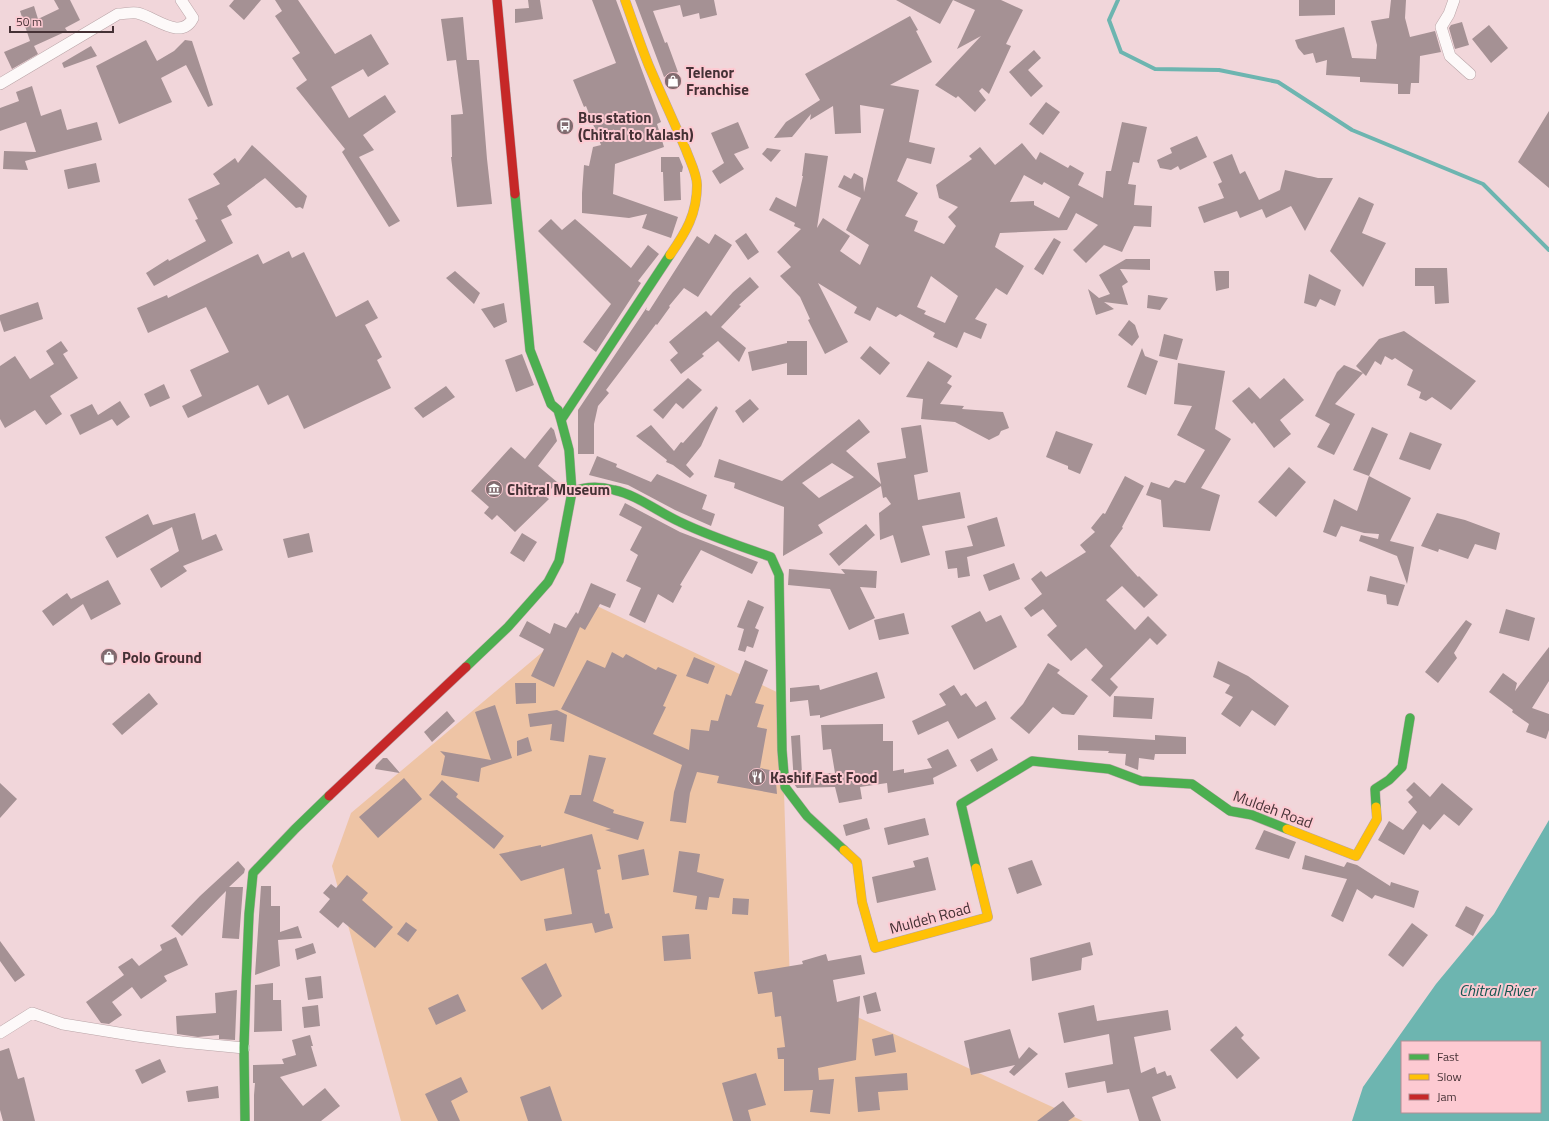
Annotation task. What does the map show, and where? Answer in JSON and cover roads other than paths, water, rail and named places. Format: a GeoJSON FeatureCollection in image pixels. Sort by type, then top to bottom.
{"type":"FeatureCollection","features":[{"type":"Feature","properties":{"kind":"street"},"geometry":{"type":"LineString","coordinates":[[0,84],[118,14],[137,13],[168,26],[186,28],[193,18],[181,0]]}},
{"type":"Feature","properties":{"kind":"street"},"geometry":{"type":"LineString","coordinates":[[245,1121],[244,1048],[249,914],[253,873],[295,830],[508,627],[548,582],[559,561],[572,492],[569,450],[562,420],[558,410],[551,404],[530,350],[497,0]]}},
{"type":"Feature","properties":{"kind":"street"},"geometry":{"type":"LineString","coordinates":[[562,420],[685,233],[692,218],[696,202],[696,183],[692,166],[649,65],[625,0]]}},
{"type":"Feature","properties":{"kind":"street"},"geometry":{"type":"LineString","coordinates":[[1454,0],[1449,14],[1440,27],[1450,56],[1470,74]]}},
{"type":"Feature","properties":{"kind":"street","name":"Muldeh Road"},"geometry":{"type":"LineString","coordinates":[[572,492],[587,486],[608,488],[640,499],[671,518],[772,557],[779,575],[782,750],[785,788],[807,816],[857,862],[862,902],[875,948],[988,918],[961,804],[1032,761],[1109,769],[1141,781],[1192,784],[1230,811],[1252,815],[1356,856],[1377,819],[1375,788],[1389,780],[1402,767],[1410,718]]}},
{"type":"Feature","properties":{"kind":"street"},"geometry":{"type":"LineString","coordinates":[[0,1033],[32,1013],[63,1024],[182,1042],[244,1048]]}},
{"type":"Feature","properties":{"kind":"water","name":"Chitral River"},"geometry":{"type":"Polygon","coordinates":[[[1549,820],[1549,1121],[1352,1121],[1363,1087],[1436,984],[1494,914],[1549,820]]]}},
{"type":"Feature","properties":{"kind":"waterway"},"geometry":{"type":"LineString","coordinates":[[1118,0],[1109,20],[1121,52],[1155,69],[1219,70],[1278,82],[1352,130],[1483,184],[1549,250]]}},
{"type":"Feature","properties":{"kind":"place","name":"Telenor Franchise"},"geometry":{"type":"Point","coordinates":[673,81]}},
{"type":"Feature","properties":{"kind":"place","name":"Bus station (Chitral to Kalash)"},"geometry":{"type":"Point","coordinates":[565,126]}},
{"type":"Feature","properties":{"kind":"place","name":"Chitral Museum"},"geometry":{"type":"Point","coordinates":[494,489]}},
{"type":"Feature","properties":{"kind":"place","name":"Polo Ground"},"geometry":{"type":"Point","coordinates":[109,657]}},
{"type":"Feature","properties":{"kind":"place","name":"Kashif Fast Food"},"geometry":{"type":"Point","coordinates":[757,777]}}]}
